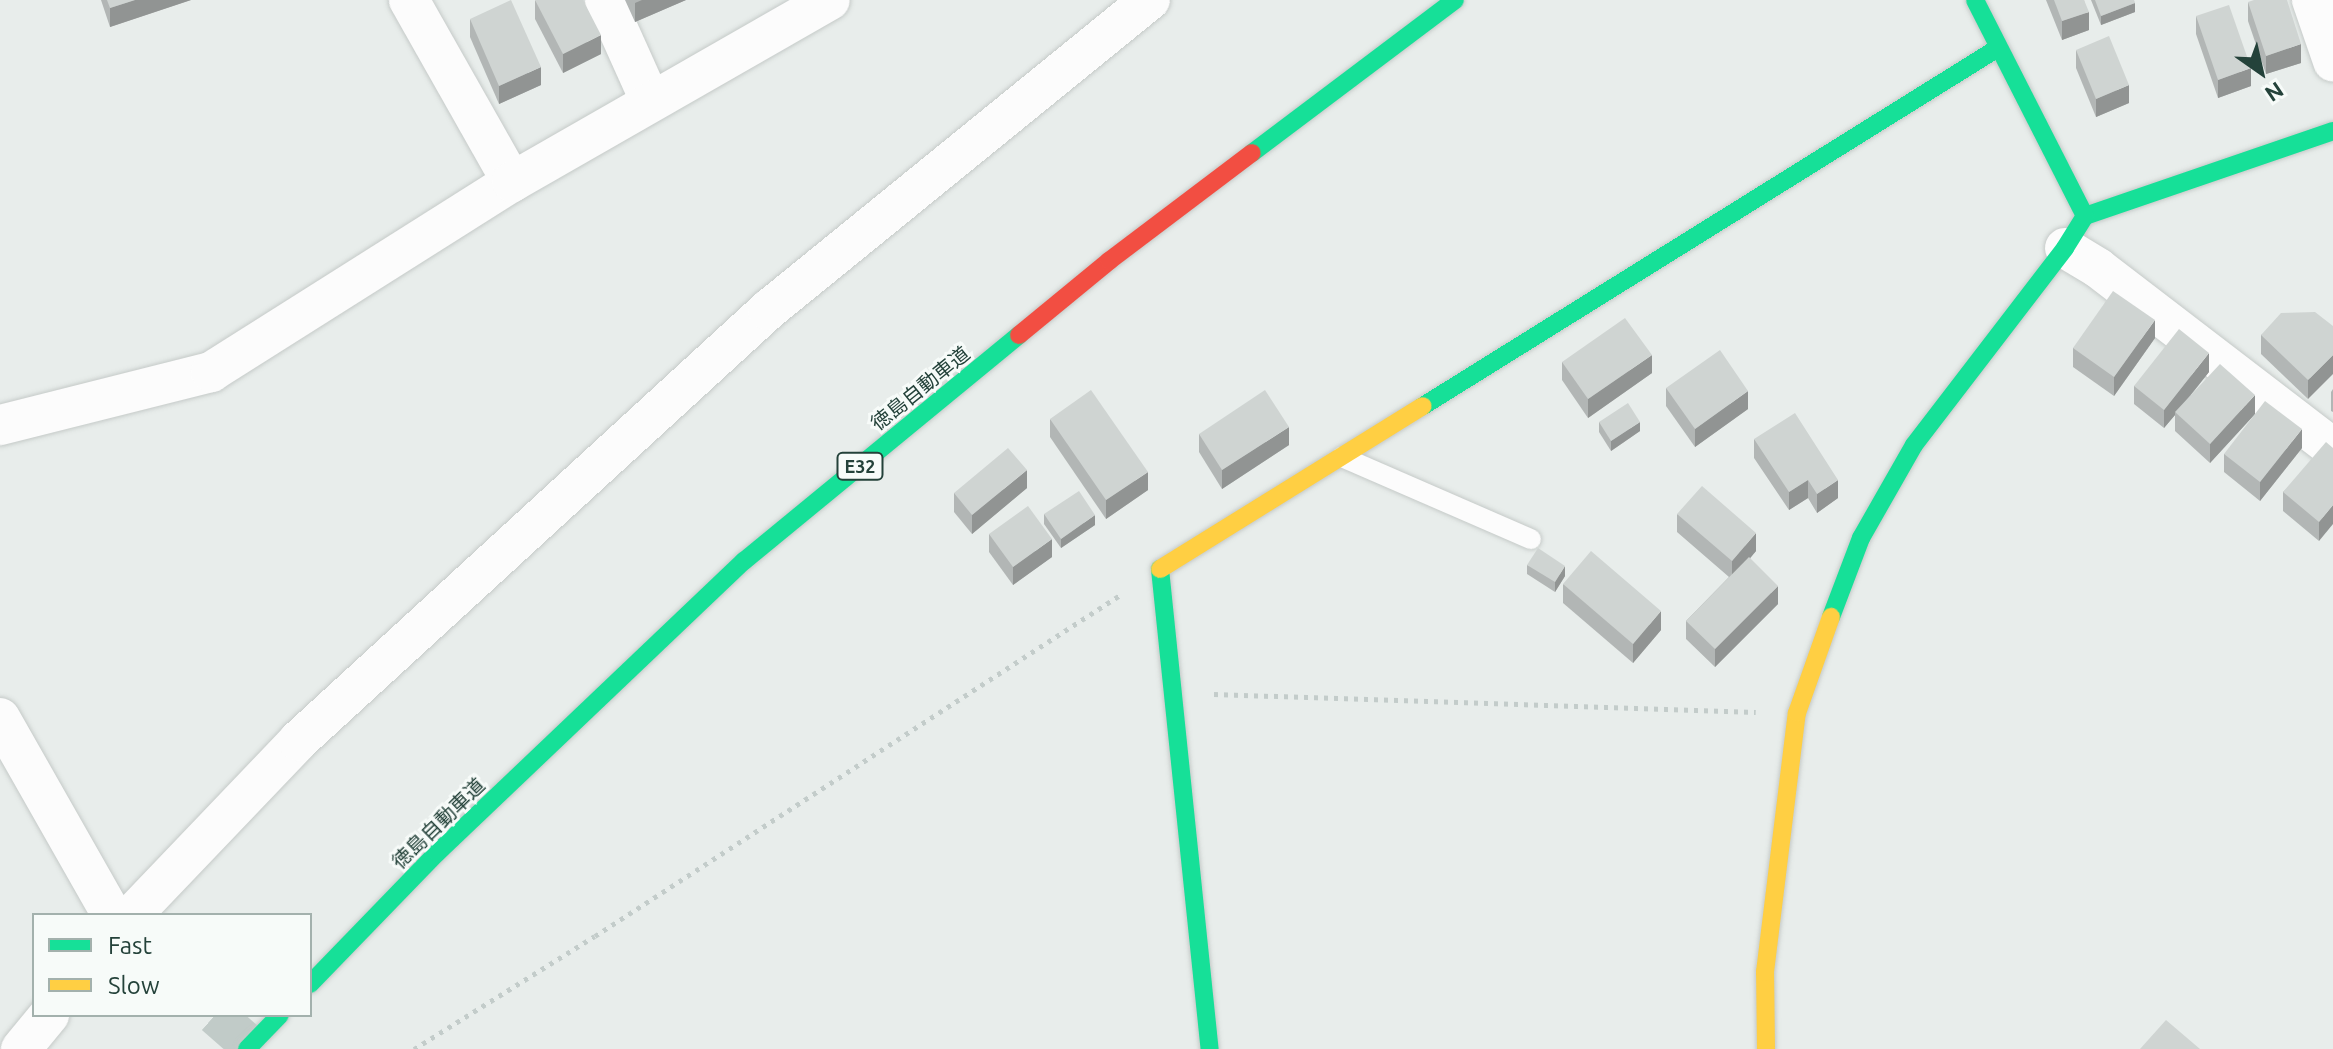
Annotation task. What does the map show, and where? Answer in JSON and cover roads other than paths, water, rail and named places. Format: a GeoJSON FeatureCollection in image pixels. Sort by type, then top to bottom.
{"type":"FeatureCollection","features":[{"type":"Feature","properties":{"kind":"main road","name":"徳島自動車道"},"geometry":{"type":"LineString","coordinates":[[312,982],[437,853],[744,561],[1109,261],[1455,0]]}},
{"type":"Feature","properties":{"kind":"main road"},"geometry":{"type":"LineString","coordinates":[[1975,0],[2075,232]]}},
{"type":"Feature","properties":{"kind":"main road"},"geometry":{"type":"LineString","coordinates":[[1210,1049],[1159,570],[1998,48]]}},
{"type":"Feature","properties":{"kind":"main road"},"geometry":{"type":"LineString","coordinates":[[1766,1049],[1765,972],[1797,713],[1861,538],[1914,445],[2075,232],[2333,131]]}},
{"type":"Feature","properties":{"kind":"main road"},"geometry":{"type":"LineString","coordinates":[[247,1049],[278,1017]]}},
{"type":"Feature","properties":{"kind":"street"},"geometry":{"type":"LineString","coordinates":[[409,0],[512,182]]}},
{"type":"Feature","properties":{"kind":"street"},"geometry":{"type":"LineString","coordinates":[[605,0],[650,100]]}},
{"type":"Feature","properties":{"kind":"street"},"geometry":{"type":"LineString","coordinates":[[0,425],[211,372],[512,182],[650,100],[830,0]]}},
{"type":"Feature","properties":{"kind":"street"},"geometry":{"type":"LineString","coordinates":[[134,913],[298,741],[768,310],[1150,0]]}},
{"type":"Feature","properties":{"kind":"street"},"geometry":{"type":"LineString","coordinates":[[2312,0],[2333,61]]}},
{"type":"Feature","properties":{"kind":"street"},"geometry":{"type":"LineString","coordinates":[[2075,232],[2098,268],[2333,448]]}},
{"type":"Feature","properties":{"kind":"street"},"geometry":{"type":"LineString","coordinates":[[0,718],[111,913]]}},
{"type":"Feature","properties":{"kind":"street"},"geometry":{"type":"LineString","coordinates":[[21,1049],[47,1017]]}},
{"type":"Feature","properties":{"kind":"lane"},"geometry":{"type":"LineString","coordinates":[[1342,457],[1531,539]]}},
{"type":"Feature","properties":{"kind":"tunnel"},"geometry":{"type":"LineString","coordinates":[[217,1017],[254,1049]]}}]}
